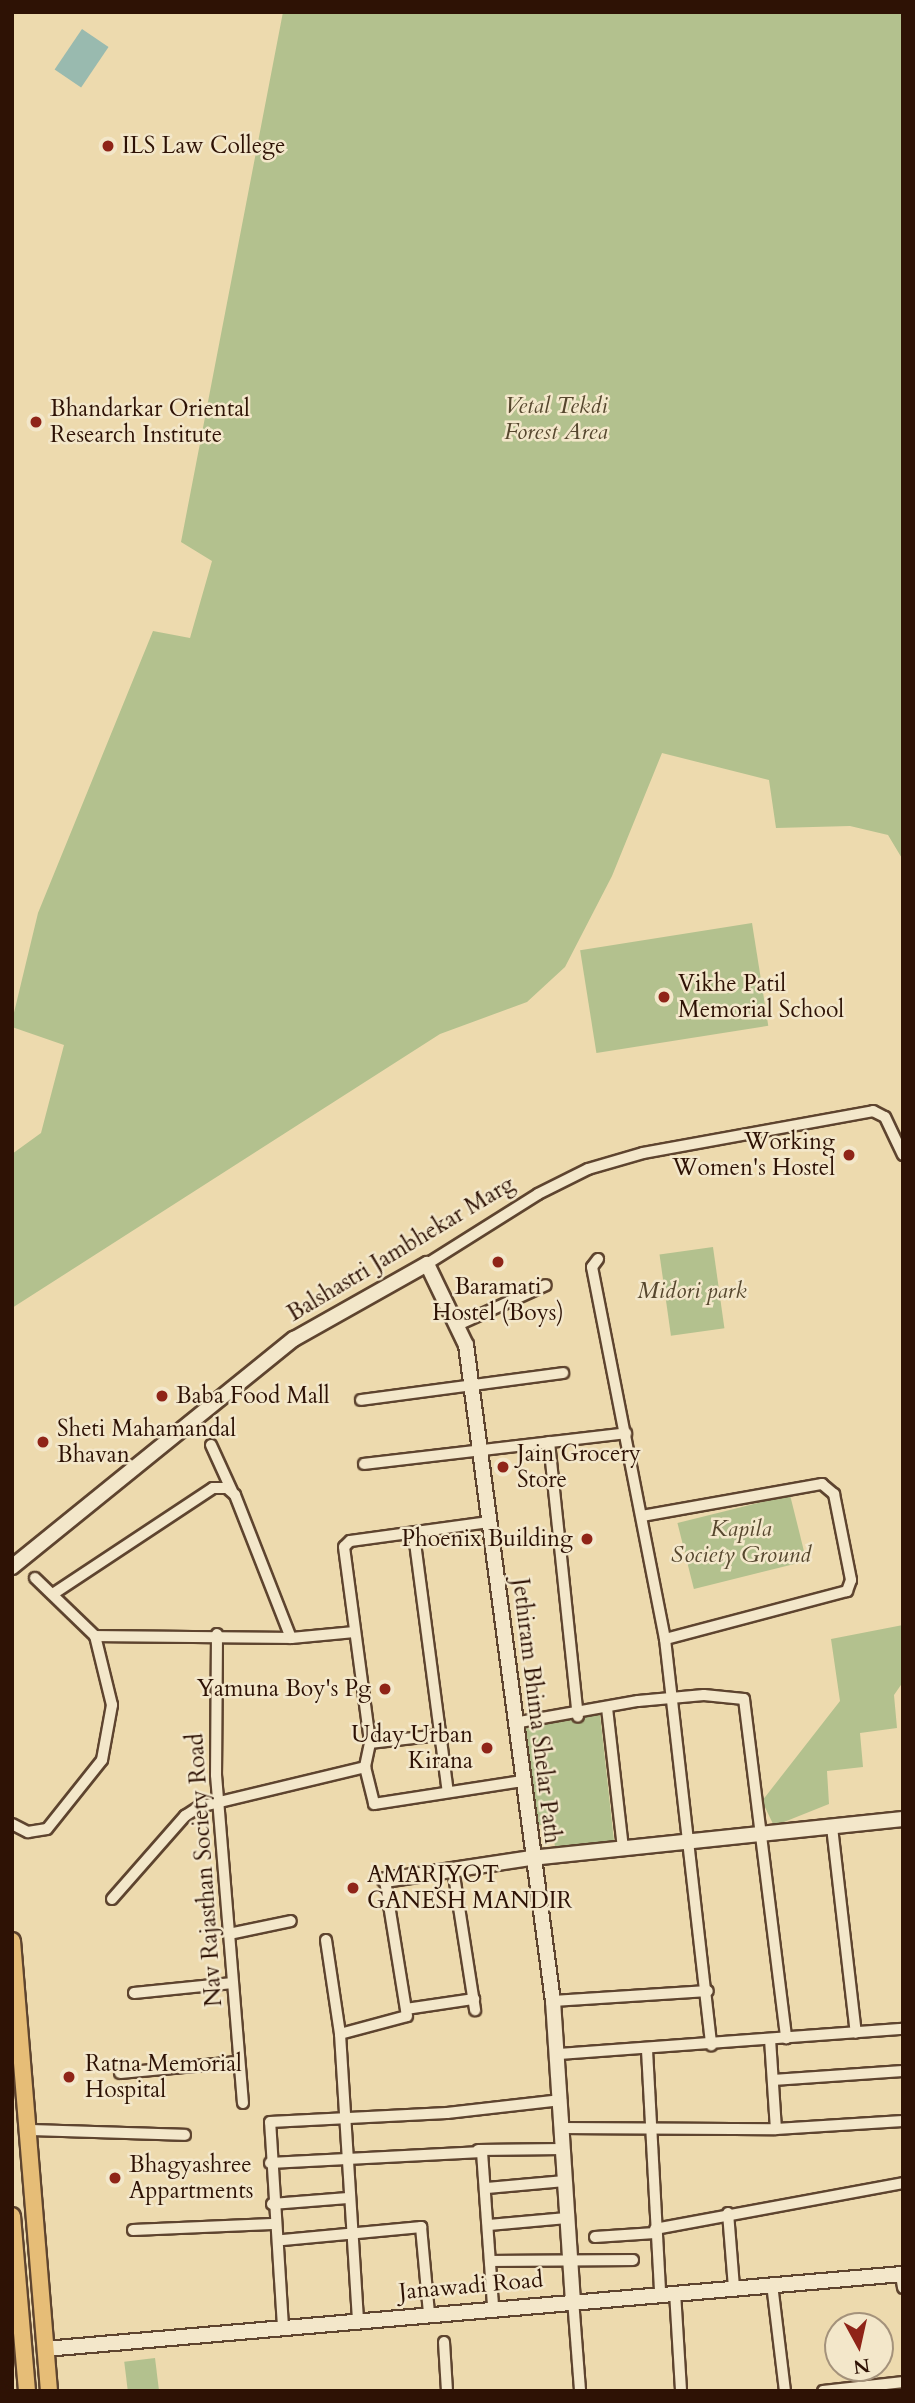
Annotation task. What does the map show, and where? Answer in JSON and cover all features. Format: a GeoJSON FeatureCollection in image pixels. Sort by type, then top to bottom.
{"type":"FeatureCollection","features":[{"type":"Feature","properties":{"kind":"main road"},"geometry":{"type":"LineString","coordinates":[[12,1941],[49,2391]]}},
{"type":"Feature","properties":{"kind":"main road"},"geometry":{"type":"LineString","coordinates":[[12,2216],[18,2352],[27,2391]]}},
{"type":"Feature","properties":{"kind":"main road"},"geometry":{"type":"LineString","coordinates":[[18,2352],[45,2349]]}},
{"type":"Feature","properties":{"kind":"street","name":"Balshastri Jambhekar Marg"},"geometry":{"type":"LineString","coordinates":[[12,1567],[294,1339],[588,1169],[655,1151],[881,1112],[903,1155]]}},
{"type":"Feature","properties":{"kind":"street"},"geometry":{"type":"LineString","coordinates":[[597,1259],[592,1267],[665,1639],[708,1991],[711,2045]]}},
{"type":"Feature","properties":{"kind":"street","name":"Jethiram Bhima Shelar Path"},"geometry":{"type":"LineString","coordinates":[[427,1264],[460,1324],[471,1386],[531,1858],[554,2001],[573,2299]]}},
{"type":"Feature","properties":{"kind":"street"},"geometry":{"type":"LineString","coordinates":[[460,1324],[546,1285]]}},
{"type":"Feature","properties":{"kind":"street"},"geometry":{"type":"LineString","coordinates":[[361,1400],[563,1373]]}},
{"type":"Feature","properties":{"kind":"street"},"geometry":{"type":"LineString","coordinates":[[364,1465],[626,1433]]}},
{"type":"Feature","properties":{"kind":"street"},"geometry":{"type":"LineString","coordinates":[[549,1442],[578,1716]]}},
{"type":"Feature","properties":{"kind":"street"},"geometry":{"type":"LineString","coordinates":[[211,1446],[291,1638]]}},
{"type":"Feature","properties":{"kind":"street"},"geometry":{"type":"LineString","coordinates":[[642,1516],[822,1484],[834,1494],[851,1580],[847,1591],[665,1639]]}},
{"type":"Feature","properties":{"kind":"street"},"geometry":{"type":"LineString","coordinates":[[53,1594],[213,1488],[232,1492]]}},
{"type":"Feature","properties":{"kind":"street"},"geometry":{"type":"LineString","coordinates":[[489,1522],[414,1535],[350,1541],[344,1547],[370,1743],[365,1767],[374,1804],[522,1781]]}},
{"type":"Feature","properties":{"kind":"street"},"geometry":{"type":"LineString","coordinates":[[414,1535],[448,1792]]}},
{"type":"Feature","properties":{"kind":"street"},"geometry":{"type":"LineString","coordinates":[[12,1824],[28,1832],[47,1829],[102,1759],[113,1705],[95,1636],[35,1578]]}},
{"type":"Feature","properties":{"kind":"street"},"geometry":{"type":"LineString","coordinates":[[95,1636],[217,1634],[291,1638],[355,1632]]}},
{"type":"Feature","properties":{"kind":"street","name":"Nav Rajasthan Society Road"},"geometry":{"type":"LineString","coordinates":[[217,1634],[220,1804],[237,2062],[243,2103]]}},
{"type":"Feature","properties":{"kind":"street"},"geometry":{"type":"LineString","coordinates":[[514,1723],[578,1716],[607,1708],[672,1698],[744,1699],[786,2038]]}},
{"type":"Feature","properties":{"kind":"street"},"geometry":{"type":"LineString","coordinates":[[607,1708],[623,1849]]}},
{"type":"Feature","properties":{"kind":"street"},"geometry":{"type":"LineString","coordinates":[[370,1743],[440,1735]]}},
{"type":"Feature","properties":{"kind":"street"},"geometry":{"type":"LineString","coordinates":[[112,1899],[185,1816],[220,1804],[365,1767]]}},
{"type":"Feature","properties":{"kind":"street"},"geometry":{"type":"LineString","coordinates":[[340,2034],[403,2022],[406,2009],[385,1880],[531,1858],[903,1819]]}},
{"type":"Feature","properties":{"kind":"street"},"geometry":{"type":"LineString","coordinates":[[832,1827],[856,2032]]}},
{"type":"Feature","properties":{"kind":"street"},"geometry":{"type":"LineString","coordinates":[[406,2009],[475,2004],[453,1869]]}},
{"type":"Feature","properties":{"kind":"street"},"geometry":{"type":"LineString","coordinates":[[229,1934],[291,1921]]}},
{"type":"Feature","properties":{"kind":"street"},"geometry":{"type":"LineString","coordinates":[[326,1940],[340,2034],[341,2119],[358,2319]]}},
{"type":"Feature","properties":{"kind":"street"},"geometry":{"type":"LineString","coordinates":[[134,1993],[232,1983]]}},
{"type":"Feature","properties":{"kind":"street"},"geometry":{"type":"LineString","coordinates":[[554,2001],[708,1991]]}},
{"type":"Feature","properties":{"kind":"street"},"geometry":{"type":"LineString","coordinates":[[559,2054],[647,2050],[903,2029]]}},
{"type":"Feature","properties":{"kind":"street"},"geometry":{"type":"LineString","coordinates":[[770,2039],[776,2129]]}},
{"type":"Feature","properties":{"kind":"street"},"geometry":{"type":"LineString","coordinates":[[647,2050],[655,2231],[681,2391]]}},
{"type":"Feature","properties":{"kind":"street"},"geometry":{"type":"LineString","coordinates":[[120,2073],[237,2062]]}},
{"type":"Feature","properties":{"kind":"street"},"geometry":{"type":"LineString","coordinates":[[773,2080],[903,2071]]}},
{"type":"Feature","properties":{"kind":"street"},"geometry":{"type":"LineString","coordinates":[[283,2327],[272,2224],[270,2123],[561,2100]]}},
{"type":"Feature","properties":{"kind":"street"},"geometry":{"type":"LineString","coordinates":[[561,2128],[776,2129],[903,2121]]}},
{"type":"Feature","properties":{"kind":"street"},"geometry":{"type":"LineString","coordinates":[[27,2130],[185,2135]]}},
{"type":"Feature","properties":{"kind":"street"},"geometry":{"type":"LineString","coordinates":[[270,2163],[478,2150],[563,2149]]}},
{"type":"Feature","properties":{"kind":"street"},"geometry":{"type":"LineString","coordinates":[[478,2150],[485,2158],[493,2307]]}},
{"type":"Feature","properties":{"kind":"street"},"geometry":{"type":"LineString","coordinates":[[486,2188],[565,2181]]}},
{"type":"Feature","properties":{"kind":"street"},"geometry":{"type":"LineString","coordinates":[[595,2237],[655,2231],[728,2213],[903,2183]]}},
{"type":"Feature","properties":{"kind":"street"},"geometry":{"type":"LineString","coordinates":[[272,2204],[348,2198]]}},
{"type":"Feature","properties":{"kind":"street"},"geometry":{"type":"LineString","coordinates":[[728,2213],[734,2287]]}},
{"type":"Feature","properties":{"kind":"street"},"geometry":{"type":"LineString","coordinates":[[489,2225],[568,2218]]}},
{"type":"Feature","properties":{"kind":"street"},"geometry":{"type":"LineString","coordinates":[[133,2230],[272,2224]]}},
{"type":"Feature","properties":{"kind":"street"},"geometry":{"type":"LineString","coordinates":[[283,2240],[421,2227],[429,2313]]}},
{"type":"Feature","properties":{"kind":"street"},"geometry":{"type":"LineString","coordinates":[[491,2262],[570,2257],[634,2260]]}},
{"type":"Feature","properties":{"kind":"street","name":"Janawadi Road"},"geometry":{"type":"LineString","coordinates":[[45,2349],[573,2299],[772,2284],[902,2279]]}},
{"type":"Feature","properties":{"kind":"street"},"geometry":{"type":"LineString","coordinates":[[772,2284],[785,2391]]}},
{"type":"Feature","properties":{"kind":"street"},"geometry":{"type":"LineString","coordinates":[[573,2299],[580,2391]]}},
{"type":"Feature","properties":{"kind":"street"},"geometry":{"type":"LineString","coordinates":[[444,2342],[447,2391]]}},
{"type":"Feature","properties":{"kind":"street"},"geometry":{"type":"LineString","coordinates":[[823,2391],[903,2382]]}},
{"type":"Feature","properties":{"kind":"green space","name":"Vetal Tekdi Forest Area"},"geometry":{"type":"Polygon","coordinates":[[[283,12],[903,12],[903,860],[888,835],[850,826],[776,828],[769,780],[662,753],[612,876],[565,967],[527,1002],[440,1034],[12,1308],[12,1154],[41,1133],[64,1045],[12,1027],[12,1021],[38,913],[153,631],[190,638],[212,561],[181,542],[283,12]]]}},
{"type":"Feature","properties":{"kind":"green space"},"geometry":{"type":"Polygon","coordinates":[[[752,923],[768,1026],[596,1053],[580,950],[752,923]]]}},
{"type":"Feature","properties":{"kind":"green space","name":"Midori park"},"geometry":{"type":"Polygon","coordinates":[[[713,1247],[724,1328],[671,1336],[660,1255],[713,1247]]]}},
{"type":"Feature","properties":{"kind":"green space","name":"Kapila Society Ground"},"geometry":{"type":"Polygon","coordinates":[[[790,1495],[806,1561],[694,1589],[677,1523],[790,1495]]]}},
{"type":"Feature","properties":{"kind":"green space"},"geometry":{"type":"Polygon","coordinates":[[[903,1625],[903,1682],[894,1695],[897,1728],[860,1733],[863,1767],[827,1771],[829,1804],[774,1826],[762,1801],[840,1701],[831,1639],[903,1625]]]}},
{"type":"Feature","properties":{"kind":"green space"},"geometry":{"type":"Polygon","coordinates":[[[600,1714],[615,1850],[556,1855],[552,1824],[531,1826],[521,1724],[600,1714]]]}},
{"type":"Feature","properties":{"kind":"green space"},"geometry":{"type":"Polygon","coordinates":[[[155,2358],[159,2391],[128,2391],[124,2362],[155,2358]]]}},
{"type":"Feature","properties":{"kind":"water"},"geometry":{"type":"Polygon","coordinates":[[[82,29],[109,47],[81,88],[55,70],[82,29]]]}},
{"type":"Feature","properties":{"kind":"place","name":"ILS Law College"},"geometry":{"type":"Point","coordinates":[108,146]}},
{"type":"Feature","properties":{"kind":"place","name":"Bhandarkar Oriental Research Institute"},"geometry":{"type":"Point","coordinates":[36,422]}},
{"type":"Feature","properties":{"kind":"place","name":"Vikhe Patil Memorial School"},"geometry":{"type":"Point","coordinates":[664,997]}},
{"type":"Feature","properties":{"kind":"place","name":"Working Women's Hostel"},"geometry":{"type":"Point","coordinates":[849,1155]}},
{"type":"Feature","properties":{"kind":"place","name":"Baramati Hostel (Boys)"},"geometry":{"type":"Point","coordinates":[498,1262]}},
{"type":"Feature","properties":{"kind":"place","name":"Baba Food Mall"},"geometry":{"type":"Point","coordinates":[162,1396]}},
{"type":"Feature","properties":{"kind":"place","name":"Sheti Mahamandal Bhavan"},"geometry":{"type":"Point","coordinates":[43,1442]}},
{"type":"Feature","properties":{"kind":"place","name":"Jain Grocery Store"},"geometry":{"type":"Point","coordinates":[503,1467]}},
{"type":"Feature","properties":{"kind":"place","name":"Phoenix Building"},"geometry":{"type":"Point","coordinates":[587,1539]}},
{"type":"Feature","properties":{"kind":"place","name":"Yamuna Boy's Pg"},"geometry":{"type":"Point","coordinates":[385,1689]}},
{"type":"Feature","properties":{"kind":"place","name":"Uday Urban Kirana"},"geometry":{"type":"Point","coordinates":[487,1748]}},
{"type":"Feature","properties":{"kind":"place","name":"AMARJYOT GANESH MANDIR"},"geometry":{"type":"Point","coordinates":[353,1888]}},
{"type":"Feature","properties":{"kind":"place","name":"Ratna Memorial Hospital"},"geometry":{"type":"Point","coordinates":[69,2077]}},
{"type":"Feature","properties":{"kind":"place","name":"Bhagyashree Appartments"},"geometry":{"type":"Point","coordinates":[115,2178]}}]}
